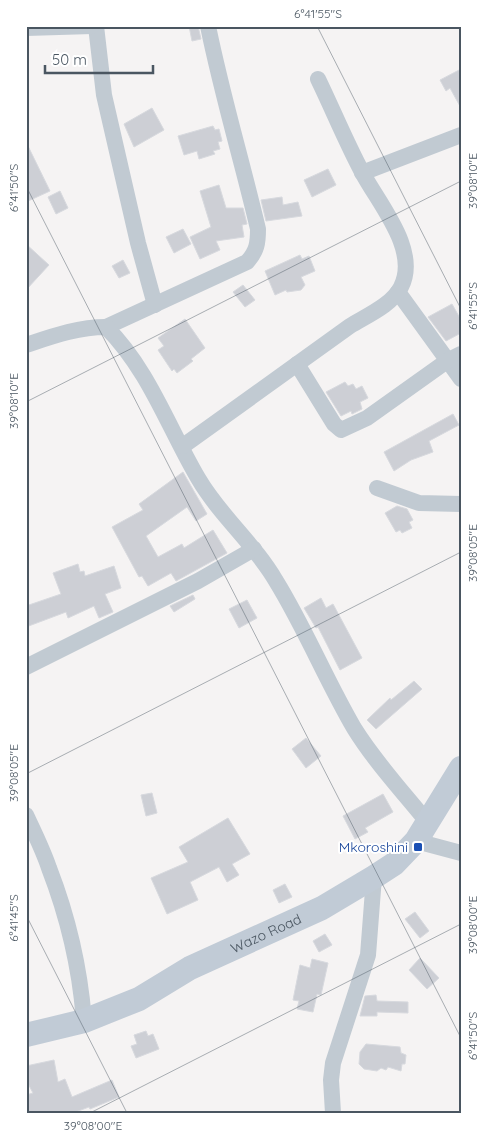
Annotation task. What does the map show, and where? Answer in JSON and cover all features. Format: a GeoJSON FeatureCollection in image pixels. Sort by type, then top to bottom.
{"type":"FeatureCollection","features":[{"type":"Feature","properties":{"kind":"main road","name":"Wazo Road"},"geometry":{"type":"LineString","coordinates":[[26,1035],[84,1021],[139,999],[190,968],[322,908],[374,877],[394,864],[422,832],[461,768]]}},
{"type":"Feature","properties":{"kind":"street"},"geometry":{"type":"LineString","coordinates":[[26,28],[94,26],[104,95],[138,243],[155,305]]}},
{"type":"Feature","properties":{"kind":"street"},"geometry":{"type":"LineString","coordinates":[[26,346],[64,332],[92,327],[106,327],[247,262],[255,254],[258,242],[258,229],[239,147],[220,83],[208,26]]}},
{"type":"Feature","properties":{"kind":"street"},"geometry":{"type":"LineString","coordinates":[[183,446],[378,308],[398,292],[406,274],[401,244],[391,218],[362,173],[318,79]]}},
{"type":"Feature","properties":{"kind":"street"},"geometry":{"type":"LineString","coordinates":[[362,173],[461,135]]}},
{"type":"Feature","properties":{"kind":"street"},"geometry":{"type":"LineString","coordinates":[[398,292],[454,357],[461,379]]}},
{"type":"Feature","properties":{"kind":"street"},"geometry":{"type":"LineString","coordinates":[[106,327],[122,343],[156,395],[198,478],[222,513],[254,549],[276,580],[355,730],[422,832],[461,853]]}},
{"type":"Feature","properties":{"kind":"street"},"geometry":{"type":"LineString","coordinates":[[297,364],[336,427],[341,430],[367,418],[454,357]]}},
{"type":"Feature","properties":{"kind":"street"},"geometry":{"type":"LineString","coordinates":[[377,488],[418,503],[461,504]]}},
{"type":"Feature","properties":{"kind":"street"},"geometry":{"type":"LineString","coordinates":[[26,667],[198,581],[254,549]]}},
{"type":"Feature","properties":{"kind":"street"},"geometry":{"type":"LineString","coordinates":[[26,815],[49,865],[69,928],[81,979],[84,1021]]}},
{"type":"Feature","properties":{"kind":"street"},"geometry":{"type":"LineString","coordinates":[[333,1113],[331,1080],[333,1063],[368,955],[374,877]]}},
{"type":"Feature","properties":{"kind":"building"},"geometry":{"type":"Polygon","coordinates":[[[189,26],[198,26],[201,39],[192,41],[189,26]]]}},
{"type":"Feature","properties":{"kind":"building"},"geometry":{"type":"Polygon","coordinates":[[[461,69],[461,108],[450,88],[446,91],[440,80],[461,69]]]}},
{"type":"Feature","properties":{"kind":"building"},"geometry":{"type":"Polygon","coordinates":[[[152,108],[164,130],[134,147],[124,124],[152,108]]]}},
{"type":"Feature","properties":{"kind":"building"},"geometry":{"type":"Polygon","coordinates":[[[213,126],[215,130],[219,129],[222,141],[218,142],[220,149],[213,151],[215,154],[199,159],[197,151],[184,155],[178,136],[213,126]]]}},
{"type":"Feature","properties":{"kind":"building"},"geometry":{"type":"Polygon","coordinates":[[[26,142],[50,191],[26,202],[26,142]]]}},
{"type":"Feature","properties":{"kind":"building"},"geometry":{"type":"Polygon","coordinates":[[[328,169],[336,185],[312,197],[304,180],[328,169]]]}},
{"type":"Feature","properties":{"kind":"building"},"geometry":{"type":"Polygon","coordinates":[[[219,185],[226,208],[243,208],[247,224],[242,225],[244,237],[216,241],[220,250],[200,259],[190,237],[211,227],[200,191],[219,185]]]}},
{"type":"Feature","properties":{"kind":"building"},"geometry":{"type":"Polygon","coordinates":[[[60,191],[68,208],[56,214],[48,197],[60,191]]]}},
{"type":"Feature","properties":{"kind":"building"},"geometry":{"type":"Polygon","coordinates":[[[282,197],[283,205],[298,202],[302,216],[266,221],[261,200],[282,197]]]}},
{"type":"Feature","properties":{"kind":"building"},"geometry":{"type":"Polygon","coordinates":[[[183,229],[191,244],[174,253],[166,237],[183,229]]]}},
{"type":"Feature","properties":{"kind":"building"},"geometry":{"type":"Polygon","coordinates":[[[26,244],[49,265],[26,290],[26,244]]]}},
{"type":"Feature","properties":{"kind":"building"},"geometry":{"type":"Polygon","coordinates":[[[300,255],[302,259],[309,256],[315,271],[301,277],[305,285],[301,290],[287,292],[286,290],[275,295],[265,271],[300,255]]]}},
{"type":"Feature","properties":{"kind":"building"},"geometry":{"type":"Polygon","coordinates":[[[123,260],[130,273],[119,278],[112,266],[123,260]]]}},
{"type":"Feature","properties":{"kind":"building"},"geometry":{"type":"Polygon","coordinates":[[[243,285],[255,300],[245,307],[233,292],[243,285]]]}},
{"type":"Feature","properties":{"kind":"building"},"geometry":{"type":"Polygon","coordinates":[[[452,304],[461,320],[461,333],[446,341],[428,317],[452,304]]]}},
{"type":"Feature","properties":{"kind":"building"},"geometry":{"type":"Polygon","coordinates":[[[185,319],[205,348],[191,359],[193,361],[177,373],[174,369],[172,371],[158,350],[164,346],[158,338],[185,319]]]}},
{"type":"Feature","properties":{"kind":"building"},"geometry":{"type":"Polygon","coordinates":[[[345,382],[348,386],[353,384],[356,389],[362,386],[368,398],[360,402],[362,409],[352,414],[351,411],[341,416],[326,392],[345,382]]]}},
{"type":"Feature","properties":{"kind":"building"},"geometry":{"type":"Polygon","coordinates":[[[453,414],[459,425],[429,441],[433,452],[411,460],[394,471],[384,452],[453,414]]]}},
{"type":"Feature","properties":{"kind":"building"},"geometry":{"type":"Polygon","coordinates":[[[183,472],[207,514],[196,521],[187,507],[146,536],[158,557],[182,544],[184,548],[213,530],[227,553],[176,581],[171,573],[148,586],[142,576],[139,577],[112,527],[143,510],[139,504],[183,472]]]}},
{"type":"Feature","properties":{"kind":"building"},"geometry":{"type":"Polygon","coordinates":[[[397,506],[407,509],[413,520],[409,522],[412,528],[402,533],[400,530],[396,532],[385,513],[397,506]]]}},
{"type":"Feature","properties":{"kind":"building"},"geometry":{"type":"Polygon","coordinates":[[[78,564],[80,572],[84,571],[85,576],[114,566],[121,588],[105,594],[113,612],[99,618],[94,606],[68,618],[66,612],[26,627],[26,606],[61,594],[53,573],[78,564]]]}},
{"type":"Feature","properties":{"kind":"building"},"geometry":{"type":"Polygon","coordinates":[[[193,595],[195,599],[174,612],[170,606],[193,595]]]}},
{"type":"Feature","properties":{"kind":"building"},"geometry":{"type":"Polygon","coordinates":[[[321,598],[326,608],[333,604],[362,658],[340,670],[318,627],[316,628],[304,608],[321,598]]]}},
{"type":"Feature","properties":{"kind":"building"},"geometry":{"type":"Polygon","coordinates":[[[247,600],[257,618],[239,628],[229,609],[247,600]]]}},
{"type":"Feature","properties":{"kind":"building"},"geometry":{"type":"Polygon","coordinates":[[[414,681],[422,689],[376,729],[367,720],[390,698],[391,700],[414,681]]]}},
{"type":"Feature","properties":{"kind":"building"},"geometry":{"type":"Polygon","coordinates":[[[306,738],[321,756],[306,768],[292,749],[306,738]]]}},
{"type":"Feature","properties":{"kind":"building"},"geometry":{"type":"Polygon","coordinates":[[[152,793],[157,813],[146,816],[141,795],[152,793]]]}},
{"type":"Feature","properties":{"kind":"building"},"geometry":{"type":"Polygon","coordinates":[[[383,794],[393,812],[365,828],[368,832],[355,839],[343,816],[383,794]]]}},
{"type":"Feature","properties":{"kind":"building"},"geometry":{"type":"Polygon","coordinates":[[[228,818],[250,854],[232,864],[239,875],[227,882],[219,867],[190,882],[198,900],[167,914],[151,878],[188,862],[179,847],[228,818]]]}},
{"type":"Feature","properties":{"kind":"building"},"geometry":{"type":"Polygon","coordinates":[[[285,884],[292,897],[279,903],[273,890],[285,884]]]}},
{"type":"Feature","properties":{"kind":"building"},"geometry":{"type":"Polygon","coordinates":[[[415,912],[429,931],[420,938],[405,919],[415,912]]]}},
{"type":"Feature","properties":{"kind":"building"},"geometry":{"type":"Polygon","coordinates":[[[325,934],[332,945],[319,952],[313,941],[325,934]]]}},
{"type":"Feature","properties":{"kind":"building"},"geometry":{"type":"Polygon","coordinates":[[[420,958],[439,978],[427,989],[409,970],[420,958]]]}},
{"type":"Feature","properties":{"kind":"building"},"geometry":{"type":"Polygon","coordinates":[[[312,959],[328,963],[321,995],[317,994],[313,1012],[297,1009],[299,1001],[293,1000],[300,965],[310,968],[312,959]]]}},
{"type":"Feature","properties":{"kind":"building"},"geometry":{"type":"Polygon","coordinates":[[[376,995],[377,1001],[408,1002],[408,1013],[377,1012],[377,1016],[360,1016],[365,996],[376,995]]]}},
{"type":"Feature","properties":{"kind":"building"},"geometry":{"type":"Polygon","coordinates":[[[146,1031],[148,1036],[153,1034],[159,1049],[136,1058],[131,1046],[137,1044],[134,1035],[146,1031]]]}},
{"type":"Feature","properties":{"kind":"building"},"geometry":{"type":"Polygon","coordinates":[[[366,1044],[400,1047],[401,1053],[406,1055],[405,1064],[402,1064],[401,1071],[388,1067],[386,1070],[381,1068],[377,1071],[364,1069],[359,1064],[360,1052],[366,1044]]]}},
{"type":"Feature","properties":{"kind":"building"},"geometry":{"type":"Polygon","coordinates":[[[54,1060],[58,1082],[65,1079],[72,1097],[112,1080],[119,1097],[90,1109],[89,1107],[73,1113],[26,1113],[26,1095],[33,1093],[26,1080],[26,1066],[54,1060]]]}},
{"type":"Feature","properties":{"kind":"place","name":"Mkoroshini"},"geometry":{"type":"Point","coordinates":[418,847]}}]}
